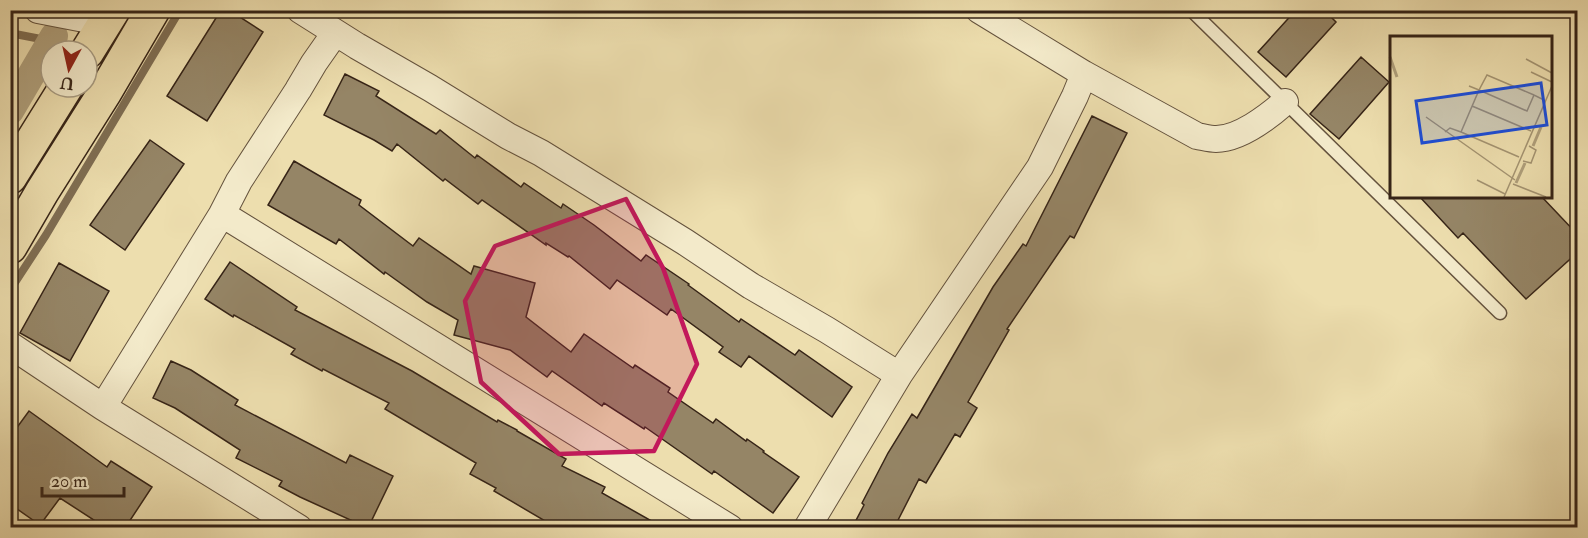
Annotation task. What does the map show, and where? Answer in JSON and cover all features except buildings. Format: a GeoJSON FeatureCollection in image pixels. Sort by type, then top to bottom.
{"type":"FeatureCollection","features":[{"type":"Feature","properties":{"kind":"highway"},"geometry":{"type":"LineString","coordinates":[[10,247],[153,10]]}},
{"type":"Feature","properties":{"kind":"highway"},"geometry":{"type":"LineString","coordinates":[[95,39],[109,17]]}},
{"type":"Feature","properties":{"kind":"highway"},"geometry":{"type":"LineString","coordinates":[[10,177],[59,99]]}},
{"type":"Feature","properties":{"kind":"street"},"geometry":{"type":"LineString","coordinates":[[38,10],[109,17]]}},
{"type":"Feature","properties":{"kind":"street"},"geometry":{"type":"LineString","coordinates":[[300,10],[508,136],[541,153],[752,286],[899,375]]}},
{"type":"Feature","properties":{"kind":"street"},"geometry":{"type":"LineString","coordinates":[[979,10],[1084,74],[1197,136],[1216,139],[1231,136],[1265,120],[1285,102]]}},
{"type":"Feature","properties":{"kind":"street"},"geometry":{"type":"LineString","coordinates":[[104,407],[222,214],[238,182],[335,33]]}},
{"type":"Feature","properties":{"kind":"street"},"geometry":{"type":"LineString","coordinates":[[807,528],[899,375],[1040,167],[1084,74]]}},
{"type":"Feature","properties":{"kind":"street"},"geometry":{"type":"LineString","coordinates":[[222,214],[730,528]]}},
{"type":"Feature","properties":{"kind":"street"},"geometry":{"type":"LineString","coordinates":[[10,345],[104,407],[299,528]]}},
{"type":"Feature","properties":{"kind":"lane"},"geometry":{"type":"LineString","coordinates":[[1191,10],[1500,313]]}},
{"type":"Feature","properties":{"kind":"highlighted area"},"geometry":{"type":"Polygon","coordinates":[[[626,199],[663,268],[697,364],[654,451],[559,454],[481,382],[465,301],[495,246],[626,199]]]}},
{"type":"Feature","properties":{"kind":"waterway"},"geometry":{"type":"LineString","coordinates":[[10,290],[46,235],[180,10]]}},
{"type":"Feature","properties":{"kind":"waterway"},"geometry":{"type":"LineString","coordinates":[[10,33],[41,39]]}},
{"type":"Feature","properties":{"kind":"waterway"},"geometry":{"type":"LineString","coordinates":[[10,111],[54,36]]}}]}
